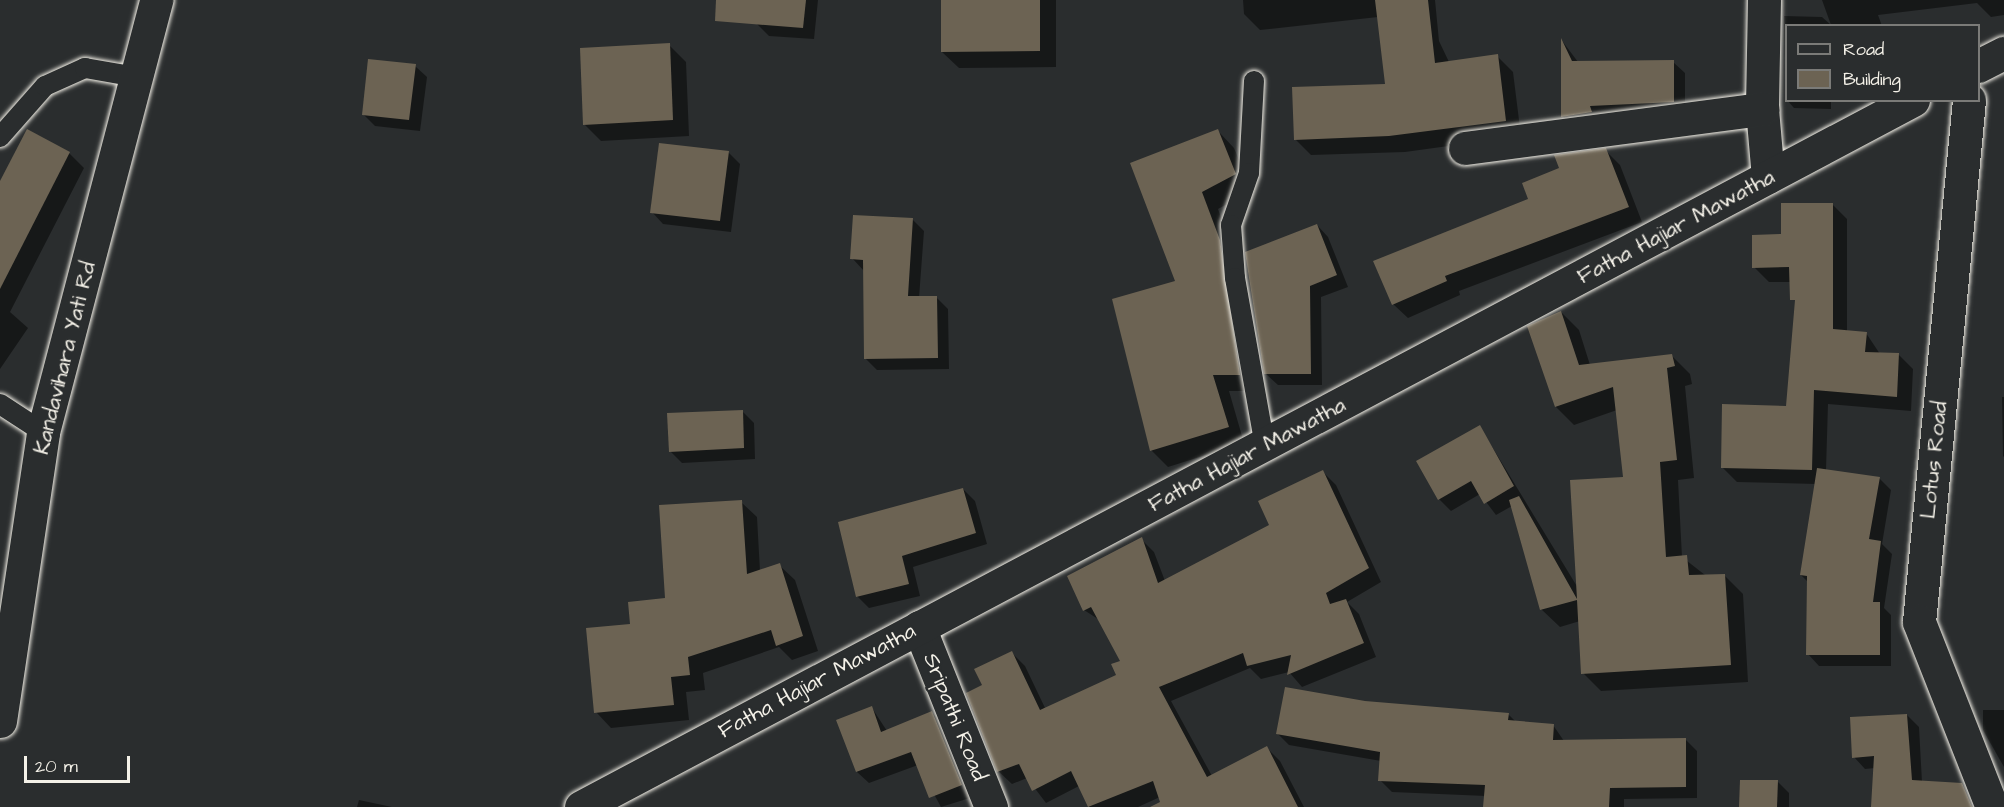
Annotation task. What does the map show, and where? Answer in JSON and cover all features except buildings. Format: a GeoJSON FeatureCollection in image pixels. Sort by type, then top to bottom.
{"type":"FeatureCollection","features":[{"type":"Feature","properties":{"kind":"street","name":"Kandavihara Yati Rd"},"geometry":{"type":"LineString","coordinates":[[0,721],[44,432],[156,0]]}},
{"type":"Feature","properties":{"kind":"street"},"geometry":{"type":"LineString","coordinates":[[1764,0],[1762,110],[1768,177]]}},
{"type":"Feature","properties":{"kind":"street"},"geometry":{"type":"LineString","coordinates":[[1980,65],[2004,53]]}},
{"type":"Feature","properties":{"kind":"street","name":"Fatha Hajiar Mawatha"},"geometry":{"type":"LineString","coordinates":[[580,807],[1265,446],[1908,102]]}},
{"type":"Feature","properties":{"kind":"street","name":"Lotus Road"},"geometry":{"type":"LineString","coordinates":[[1969,102],[1919,622],[1992,807]]}},
{"type":"Feature","properties":{"kind":"street"},"geometry":{"type":"LineString","coordinates":[[1465,148],[1762,110]]}},
{"type":"Feature","properties":{"kind":"street","name":"Sripathi Road"},"geometry":{"type":"LineString","coordinates":[[919,627],[991,807]]}},
{"type":"Feature","properties":{"kind":"lane"},"geometry":{"type":"LineString","coordinates":[[0,137],[45,86],[85,68],[137,77]]}},
{"type":"Feature","properties":{"kind":"lane"},"geometry":{"type":"LineString","coordinates":[[1254,81],[1249,173],[1231,225],[1235,278],[1265,446]]}},
{"type":"Feature","properties":{"kind":"lane"},"geometry":{"type":"LineString","coordinates":[[0,404],[44,432]]}}]}
